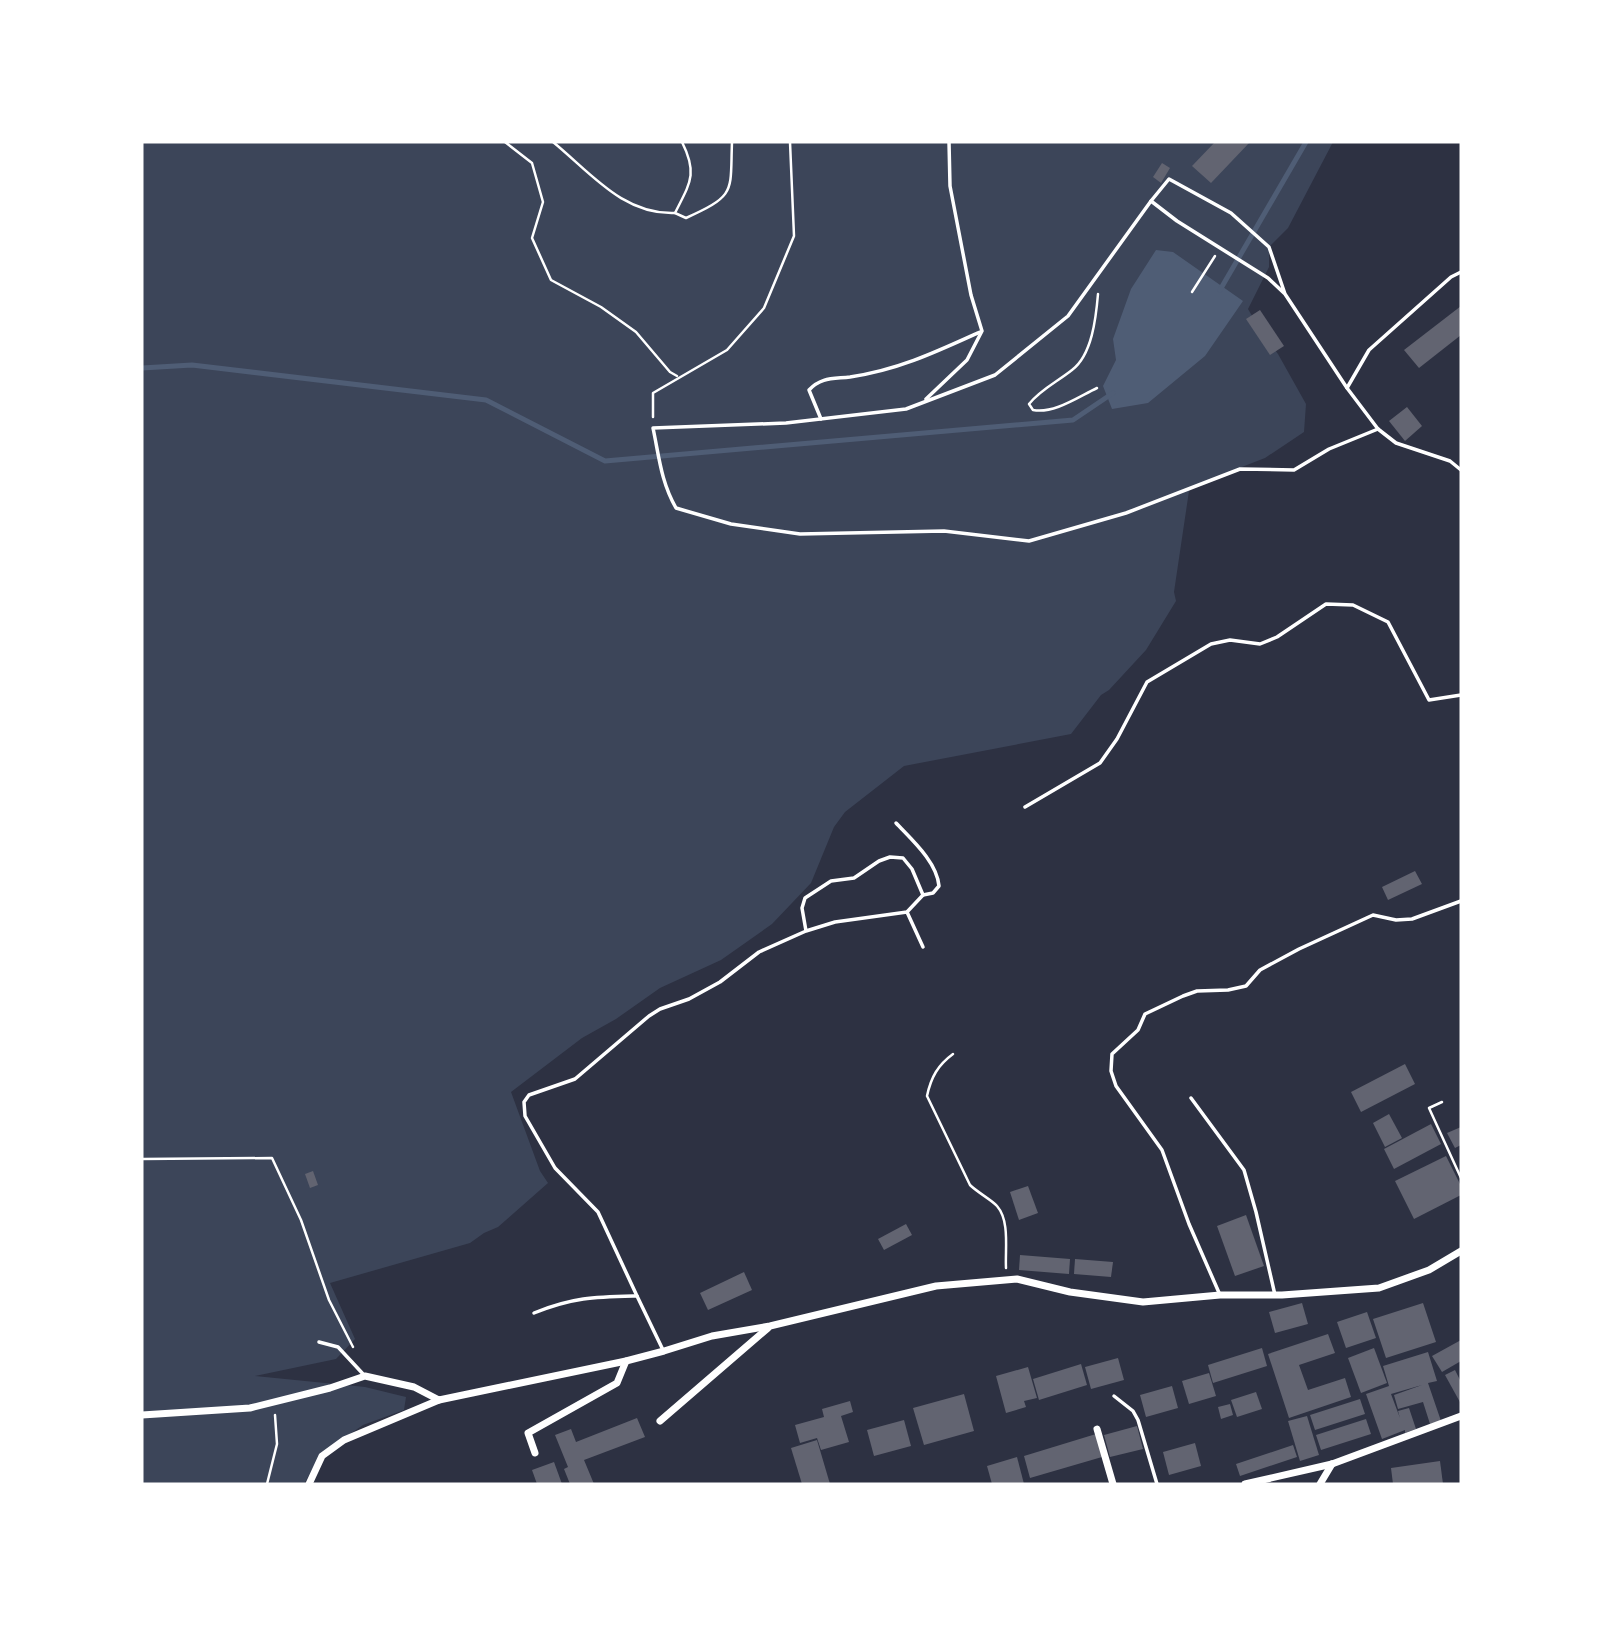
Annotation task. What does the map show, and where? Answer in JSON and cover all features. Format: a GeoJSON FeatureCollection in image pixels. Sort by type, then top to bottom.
{"type":"FeatureCollection","features":[{"type":"Feature","properties":{"kind":"street"},"geometry":{"type":"LineString","coordinates":[[309,1484],[322,1456],[344,1440],[439,1400],[626,1361],[712,1336],[770,1326],[936,1286],[1017,1279],[1070,1292],[1143,1302],[1380,1288],[1429,1270],[1461,1251]]}},
{"type":"Feature","properties":{"kind":"street"},"geometry":{"type":"LineString","coordinates":[[660,1421],[770,1326]]}},
{"type":"Feature","properties":{"kind":"street"},"geometry":{"type":"LineString","coordinates":[[535,1453],[528,1433],[617,1382],[626,1361]]}},
{"type":"Feature","properties":{"kind":"street"},"geometry":{"type":"LineString","coordinates":[[142,1415],[250,1408],[330,1388],[365,1376],[414,1387],[439,1400]]}},
{"type":"Feature","properties":{"kind":"street"},"geometry":{"type":"LineString","coordinates":[[1245,1484],[1332,1464],[1461,1416]]}},
{"type":"Feature","properties":{"kind":"street"},"geometry":{"type":"LineString","coordinates":[[1097,1429],[1113,1484]]}},
{"type":"Feature","properties":{"kind":"street"},"geometry":{"type":"LineString","coordinates":[[1320,1484],[1332,1464]]}},
{"type":"Feature","properties":{"kind":"lane"},"geometry":{"type":"LineString","coordinates":[[922,403],[939,390],[967,360],[982,331],[971,295],[950,186],[948,142]]}},
{"type":"Feature","properties":{"kind":"lane"},"geometry":{"type":"LineString","coordinates":[[1285,294],[1269,247],[1231,213],[1169,180],[1068,316],[995,374],[905,409],[786,423],[653,428],[659,468],[676,508],[731,524],[800,534],[943,531],[1029,541],[1126,513],[1240,468],[1294,470],[1329,449],[1378,429]]}},
{"type":"Feature","properties":{"kind":"lane"},"geometry":{"type":"LineString","coordinates":[[1151,201],[1177,221],[1268,278],[1285,294],[1347,388],[1378,429],[1396,443],[1450,461],[1461,470]]}},
{"type":"Feature","properties":{"kind":"lane"},"geometry":{"type":"LineString","coordinates":[[1347,388],[1369,350],[1451,277],[1461,272]]}},
{"type":"Feature","properties":{"kind":"lane"},"geometry":{"type":"LineString","coordinates":[[821,419],[809,390],[818,380],[852,377],[913,362],[982,331]]}},
{"type":"Feature","properties":{"kind":"lane"},"geometry":{"type":"LineString","coordinates":[[1025,807],[1100,763],[1117,739],[1147,682],[1211,644],[1230,640],[1260,644],[1277,637],[1326,604],[1353,605],[1388,622],[1429,700],[1461,695]]}},
{"type":"Feature","properties":{"kind":"lane"},"geometry":{"type":"LineString","coordinates":[[664,1352],[598,1212],[555,1168],[525,1116],[524,1101],[529,1095],[575,1079],[660,1009],[689,999],[720,982],[759,952],[806,931],[835,922],[907,912],[923,895],[933,893],[939,886],[932,865],[896,823]]}},
{"type":"Feature","properties":{"kind":"lane"},"geometry":{"type":"LineString","coordinates":[[806,931],[802,908],[804,898],[831,881],[853,878],[890,857],[903,858],[912,869],[923,895]]}},
{"type":"Feature","properties":{"kind":"lane"},"geometry":{"type":"LineString","coordinates":[[1220,1296],[1161,1150],[1116,1086],[1111,1071],[1112,1054],[1138,1030],[1145,1014],[1183,996],[1197,991],[1228,990],[1246,986],[1259,970],[1373,915],[1396,920],[1412,919],[1461,901]]}},
{"type":"Feature","properties":{"kind":"lane"},"geometry":{"type":"LineString","coordinates":[[907,912],[923,947]]}},
{"type":"Feature","properties":{"kind":"lane"},"geometry":{"type":"LineString","coordinates":[[1191,1098],[1244,1170],[1275,1295]]}},
{"type":"Feature","properties":{"kind":"lane"},"geometry":{"type":"LineString","coordinates":[[534,1313],[558,1303],[585,1297],[637,1296]]}},
{"type":"Feature","properties":{"kind":"lane"},"geometry":{"type":"LineString","coordinates":[[319,1342],[338,1348],[365,1376]]}},
{"type":"Feature","properties":{"kind":"lane"},"geometry":{"type":"LineString","coordinates":[[1114,1396],[1133,1411],[1138,1420],[1157,1484]]}},
{"type":"Feature","properties":{"kind":"path"},"geometry":{"type":"LineString","coordinates":[[505,142],[532,163],[543,202],[532,238],[551,280],[601,307],[636,332],[670,372],[678,377]]}},
{"type":"Feature","properties":{"kind":"path"},"geometry":{"type":"LineString","coordinates":[[553,142],[620,200],[655,214],[675,213],[686,218],[723,198],[732,182],[732,142]]}},
{"type":"Feature","properties":{"kind":"path"},"geometry":{"type":"LineString","coordinates":[[675,213],[692,179],[691,159],[682,142]]}},
{"type":"Feature","properties":{"kind":"path"},"geometry":{"type":"LineString","coordinates":[[653,428],[653,393],[727,351],[764,308],[794,236],[790,142]]}},
{"type":"Feature","properties":{"kind":"path"},"geometry":{"type":"LineString","coordinates":[[1192,292],[1220,248]]}},
{"type":"Feature","properties":{"kind":"path"},"geometry":{"type":"LineString","coordinates":[[1097,388],[1059,407],[1038,411],[1033,410],[1029,404],[1037,394],[1076,368],[1087,349],[1096,316],[1099,273]]}},
{"type":"Feature","properties":{"kind":"path"},"geometry":{"type":"LineString","coordinates":[[953,1054],[940,1063],[930,1081],[927,1096],[970,1185],[980,1196],[997,1206],[1006,1230],[1006,1280]]}},
{"type":"Feature","properties":{"kind":"path"},"geometry":{"type":"LineString","coordinates":[[1442,1102],[1429,1108],[1461,1178]]}},
{"type":"Feature","properties":{"kind":"path"},"geometry":{"type":"LineString","coordinates":[[142,1159],[272,1158],[301,1220],[329,1300],[365,1376]]}},
{"type":"Feature","properties":{"kind":"path"},"geometry":{"type":"LineString","coordinates":[[267,1484],[277,1444],[272,1402]]}},
{"type":"Feature","properties":{"kind":"shaded area"},"geometry":{"type":"Polygon","coordinates":[[[142,142],[1333,142],[1288,228],[1269,247],[1269,267],[1248,309],[1278,354],[1306,404],[1304,432],[1265,458],[1203,482],[1189,491],[1174,592],[1176,601],[1146,650],[1109,690],[1101,695],[1071,734],[904,766],[845,812],[834,827],[811,883],[772,924],[721,960],[660,988],[616,1019],[582,1038],[511,1092],[540,1171],[548,1183],[498,1227],[470,1243],[330,1283],[355,1339],[336,1359],[255,1376],[365,1387],[406,1397],[404,1410],[363,1425],[321,1454],[304,1484],[142,1484],[142,142]]]}},
{"type":"Feature","properties":{"kind":"shaded area"},"geometry":{"type":"Polygon","coordinates":[[[1156,250],[1173,252],[1243,301],[1205,356],[1148,403],[1112,409],[1103,386],[1116,360],[1113,339],[1131,289],[1156,250]]]}},
{"type":"Feature","properties":{"kind":"building"},"geometry":{"type":"Polygon","coordinates":[[[1215,142],[1250,142],[1211,183],[1192,166],[1215,142]]]}},
{"type":"Feature","properties":{"kind":"building"},"geometry":{"type":"Polygon","coordinates":[[[1162,163],[1170,168],[1161,183],[1153,177],[1162,163]]]}},
{"type":"Feature","properties":{"kind":"building"},"geometry":{"type":"Polygon","coordinates":[[[1461,306],[1461,335],[1419,368],[1404,350],[1461,306]]]}},
{"type":"Feature","properties":{"kind":"building"},"geometry":{"type":"Polygon","coordinates":[[[1260,310],[1284,346],[1270,355],[1246,319],[1260,310]]]}},
{"type":"Feature","properties":{"kind":"building"},"geometry":{"type":"Polygon","coordinates":[[[1407,407],[1422,426],[1405,441],[1389,421],[1407,407]]]}},
{"type":"Feature","properties":{"kind":"building"},"geometry":{"type":"Polygon","coordinates":[[[1415,871],[1422,884],[1388,900],[1382,887],[1415,871]]]}},
{"type":"Feature","properties":{"kind":"building"},"geometry":{"type":"Polygon","coordinates":[[[1405,1064],[1415,1084],[1361,1112],[1351,1092],[1405,1064]]]}},
{"type":"Feature","properties":{"kind":"building"},"geometry":{"type":"Polygon","coordinates":[[[1389,1114],[1402,1138],[1385,1147],[1373,1123],[1389,1114]]]}},
{"type":"Feature","properties":{"kind":"building"},"geometry":{"type":"Polygon","coordinates":[[[1431,1124],[1441,1144],[1394,1169],[1384,1149],[1431,1124]]]}},
{"type":"Feature","properties":{"kind":"building"},"geometry":{"type":"Polygon","coordinates":[[[1461,1127],[1461,1145],[1455,1148],[1447,1133],[1461,1127]]]}},
{"type":"Feature","properties":{"kind":"building"},"geometry":{"type":"Polygon","coordinates":[[[1446,1156],[1461,1186],[1461,1195],[1414,1219],[1395,1181],[1446,1156]]]}},
{"type":"Feature","properties":{"kind":"building"},"geometry":{"type":"Polygon","coordinates":[[[313,1171],[318,1185],[310,1188],[305,1174],[313,1171]]]}},
{"type":"Feature","properties":{"kind":"building"},"geometry":{"type":"Polygon","coordinates":[[[1028,1186],[1038,1213],[1019,1220],[1010,1192],[1028,1186]]]}},
{"type":"Feature","properties":{"kind":"building"},"geometry":{"type":"Polygon","coordinates":[[[1246,1215],[1264,1266],[1235,1276],[1217,1226],[1246,1215]]]}},
{"type":"Feature","properties":{"kind":"building"},"geometry":{"type":"Polygon","coordinates":[[[906,1224],[912,1235],[884,1250],[878,1239],[906,1224]]]}},
{"type":"Feature","properties":{"kind":"building"},"geometry":{"type":"Polygon","coordinates":[[[1020,1255],[1070,1259],[1069,1274],[1019,1270],[1020,1255]]]}},
{"type":"Feature","properties":{"kind":"building"},"geometry":{"type":"Polygon","coordinates":[[[1075,1259],[1113,1262],[1111,1277],[1074,1274],[1075,1259]]]}},
{"type":"Feature","properties":{"kind":"building"},"geometry":{"type":"Polygon","coordinates":[[[744,1272],[752,1290],[708,1310],[700,1293],[744,1272]]]}},
{"type":"Feature","properties":{"kind":"building"},"geometry":{"type":"Polygon","coordinates":[[[1302,1303],[1308,1324],[1275,1333],[1269,1312],[1302,1303]]]}},
{"type":"Feature","properties":{"kind":"building"},"geometry":{"type":"Polygon","coordinates":[[[1423,1303],[1436,1342],[1386,1358],[1373,1319],[1423,1303]]]}},
{"type":"Feature","properties":{"kind":"building"},"geometry":{"type":"Polygon","coordinates":[[[1367,1312],[1376,1338],[1346,1348],[1337,1322],[1367,1312]]]}},
{"type":"Feature","properties":{"kind":"building"},"geometry":{"type":"Polygon","coordinates":[[[1328,1334],[1335,1353],[1299,1365],[1308,1390],[1345,1378],[1351,1397],[1289,1418],[1268,1354],[1328,1334]]]}},
{"type":"Feature","properties":{"kind":"building"},"geometry":{"type":"Polygon","coordinates":[[[1461,1340],[1461,1361],[1442,1372],[1432,1356],[1461,1340]]]}},
{"type":"Feature","properties":{"kind":"building"},"geometry":{"type":"Polygon","coordinates":[[[1262,1348],[1267,1366],[1213,1383],[1208,1365],[1262,1348]]]}},
{"type":"Feature","properties":{"kind":"building"},"geometry":{"type":"Polygon","coordinates":[[[1374,1348],[1387,1383],[1361,1393],[1348,1358],[1374,1348]]]}},
{"type":"Feature","properties":{"kind":"building"},"geometry":{"type":"Polygon","coordinates":[[[1428,1352],[1437,1381],[1428,1383],[1441,1421],[1430,1424],[1423,1402],[1398,1409],[1394,1395],[1422,1385],[1391,1394],[1400,1418],[1398,1411],[1409,1408],[1416,1429],[1405,1433],[1405,1430],[1382,1439],[1366,1394],[1389,1386],[1383,1366],[1428,1352]]]}},
{"type":"Feature","properties":{"kind":"building"},"geometry":{"type":"Polygon","coordinates":[[[1118,1358],[1124,1380],[1091,1389],[1085,1367],[1118,1358]]]}},
{"type":"Feature","properties":{"kind":"building"},"geometry":{"type":"Polygon","coordinates":[[[1081,1364],[1087,1385],[1039,1400],[1033,1379],[1081,1364]]]}},
{"type":"Feature","properties":{"kind":"building"},"geometry":{"type":"Polygon","coordinates":[[[1028,1367],[1037,1398],[1024,1401],[1026,1407],[1006,1413],[996,1376],[1028,1367]]]}},
{"type":"Feature","properties":{"kind":"building"},"geometry":{"type":"Polygon","coordinates":[[[1455,1370],[1461,1382],[1461,1404],[1445,1375],[1455,1370]]]}},
{"type":"Feature","properties":{"kind":"building"},"geometry":{"type":"Polygon","coordinates":[[[1209,1373],[1216,1396],[1189,1404],[1182,1381],[1209,1373]]]}},
{"type":"Feature","properties":{"kind":"building"},"geometry":{"type":"Polygon","coordinates":[[[1172,1386],[1178,1408],[1146,1417],[1140,1395],[1172,1386]]]}},
{"type":"Feature","properties":{"kind":"building"},"geometry":{"type":"Polygon","coordinates":[[[1256,1392],[1262,1409],[1237,1417],[1231,1400],[1256,1392]]]}},
{"type":"Feature","properties":{"kind":"building"},"geometry":{"type":"Polygon","coordinates":[[[964,1394],[974,1431],[924,1445],[913,1408],[964,1394]]]}},
{"type":"Feature","properties":{"kind":"building"},"geometry":{"type":"Polygon","coordinates":[[[1360,1399],[1365,1414],[1315,1430],[1310,1415],[1360,1399]]]}},
{"type":"Feature","properties":{"kind":"building"},"geometry":{"type":"Polygon","coordinates":[[[850,1401],[853,1412],[841,1416],[849,1442],[821,1450],[817,1438],[800,1443],[795,1425],[824,1417],[822,1409],[850,1401]]]}},
{"type":"Feature","properties":{"kind":"building"},"geometry":{"type":"Polygon","coordinates":[[[1230,1404],[1233,1415],[1221,1419],[1218,1407],[1230,1404]]]}},
{"type":"Feature","properties":{"kind":"building"},"geometry":{"type":"Polygon","coordinates":[[[1307,1416],[1319,1455],[1300,1461],[1288,1421],[1307,1416]]]}},
{"type":"Feature","properties":{"kind":"building"},"geometry":{"type":"Polygon","coordinates":[[[637,1418],[645,1437],[584,1460],[594,1484],[570,1484],[564,1469],[568,1467],[555,1435],[571,1429],[576,1442],[637,1418]]]}},
{"type":"Feature","properties":{"kind":"building"},"geometry":{"type":"Polygon","coordinates":[[[1366,1419],[1371,1434],[1321,1450],[1316,1435],[1366,1419]]]}},
{"type":"Feature","properties":{"kind":"building"},"geometry":{"type":"Polygon","coordinates":[[[904,1420],[911,1446],[874,1456],[867,1430],[904,1420]]]}},
{"type":"Feature","properties":{"kind":"building"},"geometry":{"type":"Polygon","coordinates":[[[1137,1426],[1143,1449],[1110,1457],[1104,1435],[1137,1426]]]}},
{"type":"Feature","properties":{"kind":"building"},"geometry":{"type":"Polygon","coordinates":[[[1096,1434],[1102,1457],[1030,1478],[1024,1456],[1096,1434]]]}},
{"type":"Feature","properties":{"kind":"building"},"geometry":{"type":"Polygon","coordinates":[[[817,1440],[830,1484],[802,1484],[791,1448],[817,1440]]]}},
{"type":"Feature","properties":{"kind":"building"},"geometry":{"type":"Polygon","coordinates":[[[1195,1443],[1201,1466],[1169,1475],[1163,1452],[1195,1443]]]}},
{"type":"Feature","properties":{"kind":"building"},"geometry":{"type":"Polygon","coordinates":[[[1293,1445],[1297,1457],[1240,1476],[1236,1464],[1293,1445]]]}},
{"type":"Feature","properties":{"kind":"building"},"geometry":{"type":"Polygon","coordinates":[[[1017,1457],[1024,1484],[992,1484],[987,1466],[1017,1457]]]}},
{"type":"Feature","properties":{"kind":"building"},"geometry":{"type":"Polygon","coordinates":[[[1440,1461],[1443,1484],[1393,1484],[1391,1468],[1440,1461]]]}},
{"type":"Feature","properties":{"kind":"building"},"geometry":{"type":"Polygon","coordinates":[[[554,1462],[562,1484],[537,1484],[532,1470],[554,1462]]]}},
{"type":"Feature","properties":{"kind":"waterway"},"geometry":{"type":"LineString","coordinates":[[1220,290],[1306,142]]}},
{"type":"Feature","properties":{"kind":"waterway"},"geometry":{"type":"LineString","coordinates":[[142,368],[192,365],[486,400],[605,461],[1073,420],[1113,393]]}}]}
